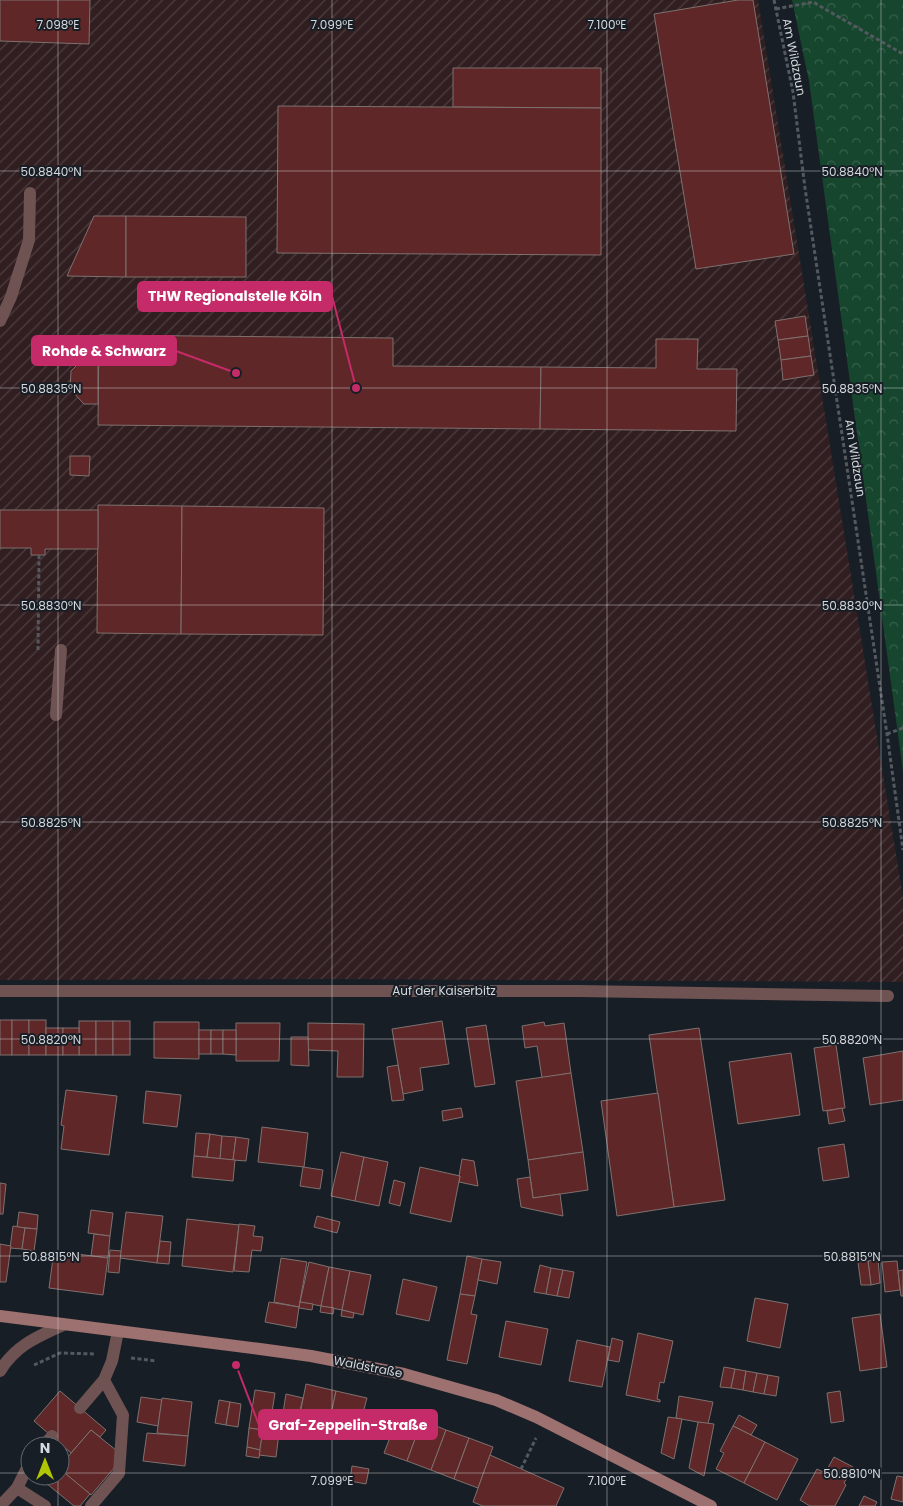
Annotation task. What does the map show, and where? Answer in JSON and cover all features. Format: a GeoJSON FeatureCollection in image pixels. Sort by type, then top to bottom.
{"type":"FeatureCollection","features":[{"type":"Feature","properties":{"kind":"main road","name":"Waldstraße"},"geometry":{"type":"LineString","coordinates":[[0,1316],[311,1356],[404,1374],[496,1400],[544,1420],[711,1506]]}},
{"type":"Feature","properties":{"kind":"street"},"geometry":{"type":"LineString","coordinates":[[0,321],[11,297],[29,240],[30,193]]}},
{"type":"Feature","properties":{"kind":"street"},"geometry":{"type":"LineString","coordinates":[[56,715],[61,650]]}},
{"type":"Feature","properties":{"kind":"street","name":"Auf der Kaiserbitz"},"geometry":{"type":"LineString","coordinates":[[0,991],[579,991],[888,996]]}},
{"type":"Feature","properties":{"kind":"street"},"geometry":{"type":"LineString","coordinates":[[2,1368],[12,1354],[29,1341],[64,1324]]}},
{"type":"Feature","properties":{"kind":"street"},"geometry":{"type":"LineString","coordinates":[[80,1408],[104,1380],[113,1356],[118,1332]]}},
{"type":"Feature","properties":{"kind":"street"},"geometry":{"type":"LineString","coordinates":[[91,1506],[119,1473],[123,1415],[104,1380]]}},
{"type":"Feature","properties":{"kind":"street"},"geometry":{"type":"LineString","coordinates":[[0,1506],[20,1481]]}},
{"type":"Feature","properties":{"kind":"street"},"geometry":{"type":"LineString","coordinates":[[16,1488],[44,1506]]}},
{"type":"Feature","properties":{"kind":"path","name":"Am Wildzaun"},"geometry":{"type":"LineString","coordinates":[[774,0],[793,92],[805,188],[903,850]]}},
{"type":"Feature","properties":{"kind":"path"},"geometry":{"type":"LineString","coordinates":[[776,9],[813,2],[903,54]]}},
{"type":"Feature","properties":{"kind":"path"},"geometry":{"type":"LineString","coordinates":[[38,650],[39,554]]}},
{"type":"Feature","properties":{"kind":"path"},"geometry":{"type":"LineString","coordinates":[[887,734],[903,728]]}},
{"type":"Feature","properties":{"kind":"path"},"geometry":{"type":"LineString","coordinates":[[2,1368],[22,1370],[60,1353],[156,1360]]}},
{"type":"Feature","properties":{"kind":"path"},"geometry":{"type":"LineString","coordinates":[[521,1469],[544,1420]]}},
{"type":"Feature","properties":{"kind":"shaded area"},"geometry":{"type":"Polygon","coordinates":[[[0,0],[758,0],[903,898],[903,982],[337,979],[0,980],[0,0]]]}},
{"type":"Feature","properties":{"kind":"green space"},"geometry":{"type":"Polygon","coordinates":[[[792,0],[903,0],[903,771],[809,81],[792,0]]]}},
{"type":"Feature","properties":{"kind":"building"},"geometry":{"type":"Polygon","coordinates":[[[0,0],[90,0],[89,44],[0,41],[0,0]]]}},
{"type":"Feature","properties":{"kind":"building"},"geometry":{"type":"Polygon","coordinates":[[[738,0],[753,0],[794,254],[696,269],[654,14],[738,0]]]}},
{"type":"Feature","properties":{"kind":"building"},"geometry":{"type":"Polygon","coordinates":[[[453,68],[601,68],[601,108],[453,107],[453,68]]]}},
{"type":"Feature","properties":{"kind":"building"},"geometry":{"type":"Polygon","coordinates":[[[278,106],[601,108],[601,255],[277,253],[278,106]]]}},
{"type":"Feature","properties":{"kind":"building"},"geometry":{"type":"Polygon","coordinates":[[[94,216],[126,216],[126,277],[67,276],[94,216]]]}},
{"type":"Feature","properties":{"kind":"building"},"geometry":{"type":"Polygon","coordinates":[[[126,216],[246,217],[246,277],[126,277],[126,216]]]}},
{"type":"Feature","properties":{"kind":"building"},"geometry":{"type":"Polygon","coordinates":[[[805,316],[808,336],[778,340],[775,321],[805,316]]]}},
{"type":"Feature","properties":{"kind":"building"},"geometry":{"type":"Polygon","coordinates":[[[99,335],[393,338],[393,366],[541,367],[540,429],[98,425],[99,335]]]}},
{"type":"Feature","properties":{"kind":"building"},"geometry":{"type":"Polygon","coordinates":[[[808,336],[811,356],[781,360],[778,340],[808,336]]]}},
{"type":"Feature","properties":{"kind":"building"},"geometry":{"type":"Polygon","coordinates":[[[656,339],[698,339],[697,369],[737,369],[736,431],[540,429],[541,367],[656,368],[656,339]]]}},
{"type":"Feature","properties":{"kind":"building"},"geometry":{"type":"Polygon","coordinates":[[[811,356],[814,375],[783,380],[781,360],[811,356]]]}},
{"type":"Feature","properties":{"kind":"building"},"geometry":{"type":"Polygon","coordinates":[[[85,357],[98,357],[98,404],[84,404],[70,389],[71,371],[85,357]]]}},
{"type":"Feature","properties":{"kind":"building"},"geometry":{"type":"Polygon","coordinates":[[[70,456],[90,456],[89,476],[70,475],[70,456]]]}},
{"type":"Feature","properties":{"kind":"building"},"geometry":{"type":"Polygon","coordinates":[[[98,505],[182,506],[181,634],[97,633],[98,505]]]}},
{"type":"Feature","properties":{"kind":"building"},"geometry":{"type":"Polygon","coordinates":[[[182,506],[324,508],[323,635],[181,634],[182,506]]]}},
{"type":"Feature","properties":{"kind":"building"},"geometry":{"type":"Polygon","coordinates":[[[0,510],[98,510],[98,549],[45,549],[45,555],[31,555],[31,548],[0,548],[0,510]]]}},
{"type":"Feature","properties":{"kind":"building"},"geometry":{"type":"Polygon","coordinates":[[[0,1020],[12,1020],[12,1055],[0,1055],[0,1020]]]}},
{"type":"Feature","properties":{"kind":"building"},"geometry":{"type":"Polygon","coordinates":[[[12,1020],[29,1020],[29,1055],[12,1055],[12,1020]]]}},
{"type":"Feature","properties":{"kind":"building"},"geometry":{"type":"Polygon","coordinates":[[[29,1020],[46,1020],[46,1055],[29,1055],[29,1020]]]}},
{"type":"Feature","properties":{"kind":"building"},"geometry":{"type":"Polygon","coordinates":[[[79,1021],[96,1021],[96,1055],[79,1055],[79,1021]]]}},
{"type":"Feature","properties":{"kind":"building"},"geometry":{"type":"Polygon","coordinates":[[[96,1021],[113,1021],[113,1055],[96,1055],[96,1021]]]}},
{"type":"Feature","properties":{"kind":"building"},"geometry":{"type":"Polygon","coordinates":[[[113,1021],[130,1021],[130,1055],[113,1055],[113,1021]]]}},
{"type":"Feature","properties":{"kind":"building"},"geometry":{"type":"Polygon","coordinates":[[[442,1021],[449,1064],[420,1068],[423,1090],[403,1094],[392,1029],[442,1021]]]}},
{"type":"Feature","properties":{"kind":"building"},"geometry":{"type":"Polygon","coordinates":[[[154,1022],[199,1022],[199,1059],[154,1058],[154,1022]]]}},
{"type":"Feature","properties":{"kind":"building"},"geometry":{"type":"Polygon","coordinates":[[[544,1022],[545,1026],[564,1023],[571,1073],[542,1078],[537,1046],[525,1048],[522,1026],[544,1022]]]}},
{"type":"Feature","properties":{"kind":"building"},"geometry":{"type":"Polygon","coordinates":[[[236,1023],[280,1023],[279,1061],[236,1061],[236,1023]]]}},
{"type":"Feature","properties":{"kind":"building"},"geometry":{"type":"Polygon","coordinates":[[[308,1023],[364,1024],[363,1077],[337,1077],[338,1051],[308,1050],[308,1023]]]}},
{"type":"Feature","properties":{"kind":"building"},"geometry":{"type":"Polygon","coordinates":[[[486,1025],[495,1084],[475,1087],[466,1028],[486,1025]]]}},
{"type":"Feature","properties":{"kind":"building"},"geometry":{"type":"Polygon","coordinates":[[[46,1028],[63,1028],[63,1055],[46,1055],[46,1028]]]}},
{"type":"Feature","properties":{"kind":"building"},"geometry":{"type":"Polygon","coordinates":[[[63,1028],[79,1028],[79,1055],[63,1055],[63,1028]]]}},
{"type":"Feature","properties":{"kind":"building"},"geometry":{"type":"Polygon","coordinates":[[[699,1028],[725,1200],[674,1207],[649,1035],[699,1028]]]}},
{"type":"Feature","properties":{"kind":"building"},"geometry":{"type":"Polygon","coordinates":[[[199,1030],[211,1030],[211,1054],[199,1054],[199,1030]]]}},
{"type":"Feature","properties":{"kind":"building"},"geometry":{"type":"Polygon","coordinates":[[[211,1030],[223,1030],[223,1054],[211,1054],[211,1030]]]}},
{"type":"Feature","properties":{"kind":"building"},"geometry":{"type":"Polygon","coordinates":[[[223,1030],[236,1030],[236,1055],[223,1054],[223,1030]]]}},
{"type":"Feature","properties":{"kind":"building"},"geometry":{"type":"Polygon","coordinates":[[[291,1037],[308,1037],[309,1066],[291,1065],[291,1037]]]}},
{"type":"Feature","properties":{"kind":"building"},"geometry":{"type":"Polygon","coordinates":[[[836,1045],[845,1108],[823,1111],[814,1048],[836,1045]]]}},
{"type":"Feature","properties":{"kind":"building"},"geometry":{"type":"Polygon","coordinates":[[[903,1051],[903,1100],[870,1105],[863,1058],[903,1051]]]}},
{"type":"Feature","properties":{"kind":"building"},"geometry":{"type":"Polygon","coordinates":[[[791,1053],[800,1115],[738,1124],[729,1062],[791,1053]]]}},
{"type":"Feature","properties":{"kind":"building"},"geometry":{"type":"Polygon","coordinates":[[[398,1065],[404,1100],[392,1101],[387,1067],[398,1065]]]}},
{"type":"Feature","properties":{"kind":"building"},"geometry":{"type":"Polygon","coordinates":[[[571,1073],[583,1152],[528,1160],[516,1081],[571,1073]]]}},
{"type":"Feature","properties":{"kind":"building"},"geometry":{"type":"Polygon","coordinates":[[[66,1090],[117,1096],[109,1155],[61,1149],[64,1126],[61,1125],[66,1090]]]}},
{"type":"Feature","properties":{"kind":"building"},"geometry":{"type":"Polygon","coordinates":[[[146,1091],[181,1095],[177,1127],[143,1123],[146,1091]]]}},
{"type":"Feature","properties":{"kind":"building"},"geometry":{"type":"Polygon","coordinates":[[[658,1093],[674,1207],[617,1216],[601,1101],[658,1093]]]}},
{"type":"Feature","properties":{"kind":"building"},"geometry":{"type":"Polygon","coordinates":[[[461,1108],[463,1117],[443,1121],[442,1111],[461,1108]]]}},
{"type":"Feature","properties":{"kind":"building"},"geometry":{"type":"Polygon","coordinates":[[[842,1108],[845,1121],[829,1124],[827,1111],[842,1108]]]}},
{"type":"Feature","properties":{"kind":"building"},"geometry":{"type":"Polygon","coordinates":[[[262,1127],[308,1133],[304,1167],[258,1162],[262,1127]]]}},
{"type":"Feature","properties":{"kind":"building"},"geometry":{"type":"Polygon","coordinates":[[[196,1133],[210,1134],[207,1157],[194,1156],[196,1133]]]}},
{"type":"Feature","properties":{"kind":"building"},"geometry":{"type":"Polygon","coordinates":[[[210,1134],[222,1136],[220,1159],[207,1157],[210,1134]]]}},
{"type":"Feature","properties":{"kind":"building"},"geometry":{"type":"Polygon","coordinates":[[[222,1136],[236,1137],[233,1160],[220,1159],[222,1136]]]}},
{"type":"Feature","properties":{"kind":"building"},"geometry":{"type":"Polygon","coordinates":[[[236,1137],[249,1139],[246,1161],[233,1160],[236,1137]]]}},
{"type":"Feature","properties":{"kind":"building"},"geometry":{"type":"Polygon","coordinates":[[[844,1144],[849,1177],[823,1181],[818,1148],[844,1144]]]}},
{"type":"Feature","properties":{"kind":"building"},"geometry":{"type":"Polygon","coordinates":[[[341,1152],[364,1157],[355,1201],[331,1196],[341,1152]]]}},
{"type":"Feature","properties":{"kind":"building"},"geometry":{"type":"Polygon","coordinates":[[[583,1152],[588,1190],[533,1198],[528,1160],[583,1152]]]}},
{"type":"Feature","properties":{"kind":"building"},"geometry":{"type":"Polygon","coordinates":[[[194,1156],[235,1160],[233,1181],[192,1177],[194,1156]]]}},
{"type":"Feature","properties":{"kind":"building"},"geometry":{"type":"Polygon","coordinates":[[[364,1157],[388,1162],[379,1206],[355,1201],[364,1157]]]}},
{"type":"Feature","properties":{"kind":"building"},"geometry":{"type":"Polygon","coordinates":[[[462,1159],[474,1161],[478,1186],[459,1182],[462,1159]]]}},
{"type":"Feature","properties":{"kind":"building"},"geometry":{"type":"Polygon","coordinates":[[[303,1167],[323,1170],[320,1189],[300,1186],[303,1167]]]}},
{"type":"Feature","properties":{"kind":"building"},"geometry":{"type":"Polygon","coordinates":[[[420,1167],[460,1176],[451,1222],[410,1213],[420,1167]]]}},
{"type":"Feature","properties":{"kind":"building"},"geometry":{"type":"Polygon","coordinates":[[[530,1177],[533,1198],[560,1194],[563,1216],[521,1207],[517,1179],[530,1177]]]}},
{"type":"Feature","properties":{"kind":"building"},"geometry":{"type":"Polygon","coordinates":[[[394,1180],[405,1183],[400,1206],[389,1203],[394,1180]]]}},
{"type":"Feature","properties":{"kind":"building"},"geometry":{"type":"Polygon","coordinates":[[[0,1183],[6,1184],[3,1214],[0,1214],[0,1183]]]}},
{"type":"Feature","properties":{"kind":"building"},"geometry":{"type":"Polygon","coordinates":[[[91,1210],[113,1213],[110,1236],[88,1233],[91,1210]]]}},
{"type":"Feature","properties":{"kind":"building"},"geometry":{"type":"Polygon","coordinates":[[[19,1212],[38,1215],[37,1229],[17,1227],[19,1212]]]}},
{"type":"Feature","properties":{"kind":"building"},"geometry":{"type":"Polygon","coordinates":[[[126,1212],[163,1216],[157,1263],[120,1258],[126,1212]]]}},
{"type":"Feature","properties":{"kind":"building"},"geometry":{"type":"Polygon","coordinates":[[[317,1216],[340,1222],[337,1233],[314,1227],[317,1216]]]}},
{"type":"Feature","properties":{"kind":"building"},"geometry":{"type":"Polygon","coordinates":[[[187,1219],[239,1225],[233,1272],[182,1266],[187,1219]]]}},
{"type":"Feature","properties":{"kind":"building"},"geometry":{"type":"Polygon","coordinates":[[[239,1224],[255,1226],[253,1236],[263,1237],[261,1251],[252,1250],[249,1272],[234,1271],[239,1224]]]}},
{"type":"Feature","properties":{"kind":"building"},"geometry":{"type":"Polygon","coordinates":[[[13,1226],[25,1228],[22,1249],[10,1248],[13,1226]]]}},
{"type":"Feature","properties":{"kind":"building"},"geometry":{"type":"Polygon","coordinates":[[[25,1228],[37,1229],[34,1251],[22,1249],[25,1228]]]}},
{"type":"Feature","properties":{"kind":"building"},"geometry":{"type":"Polygon","coordinates":[[[94,1234],[110,1236],[108,1258],[91,1256],[94,1234]]]}},
{"type":"Feature","properties":{"kind":"building"},"geometry":{"type":"Polygon","coordinates":[[[160,1241],[171,1242],[169,1264],[157,1263],[160,1241]]]}},
{"type":"Feature","properties":{"kind":"building"},"geometry":{"type":"Polygon","coordinates":[[[0,1244],[11,1246],[6,1282],[0,1282],[0,1244]]]}},
{"type":"Feature","properties":{"kind":"building"},"geometry":{"type":"Polygon","coordinates":[[[110,1250],[121,1251],[119,1273],[108,1272],[110,1250]]]}},
{"type":"Feature","properties":{"kind":"building"},"geometry":{"type":"Polygon","coordinates":[[[54,1251],[108,1258],[103,1295],[49,1288],[54,1251]]]}},
{"type":"Feature","properties":{"kind":"building"},"geometry":{"type":"Polygon","coordinates":[[[467,1256],[482,1259],[475,1296],[460,1294],[467,1256]]]}},
{"type":"Feature","properties":{"kind":"building"},"geometry":{"type":"Polygon","coordinates":[[[281,1258],[307,1262],[299,1307],[274,1302],[281,1258]]]}},
{"type":"Feature","properties":{"kind":"building"},"geometry":{"type":"Polygon","coordinates":[[[482,1259],[501,1262],[497,1284],[478,1280],[482,1259]]]}},
{"type":"Feature","properties":{"kind":"building"},"geometry":{"type":"Polygon","coordinates":[[[878,1259],[880,1283],[871,1285],[868,1261],[878,1259]]]}},
{"type":"Feature","properties":{"kind":"building"},"geometry":{"type":"Polygon","coordinates":[[[868,1261],[871,1285],[861,1285],[858,1262],[868,1261]]]}},
{"type":"Feature","properties":{"kind":"building"},"geometry":{"type":"Polygon","coordinates":[[[897,1261],[900,1290],[885,1292],[882,1262],[897,1261]]]}},
{"type":"Feature","properties":{"kind":"building"},"geometry":{"type":"Polygon","coordinates":[[[309,1262],[329,1267],[321,1306],[300,1302],[309,1262]]]}},
{"type":"Feature","properties":{"kind":"building"},"geometry":{"type":"Polygon","coordinates":[[[540,1265],[551,1268],[546,1294],[534,1292],[540,1265]]]}},
{"type":"Feature","properties":{"kind":"building"},"geometry":{"type":"Polygon","coordinates":[[[329,1267],[350,1271],[342,1310],[321,1306],[329,1267]]]}},
{"type":"Feature","properties":{"kind":"building"},"geometry":{"type":"Polygon","coordinates":[[[551,1268],[563,1270],[557,1296],[546,1294],[551,1268]]]}},
{"type":"Feature","properties":{"kind":"building"},"geometry":{"type":"Polygon","coordinates":[[[563,1270],[574,1272],[569,1298],[557,1296],[563,1270]]]}},
{"type":"Feature","properties":{"kind":"building"},"geometry":{"type":"Polygon","coordinates":[[[903,1270],[903,1296],[901,1296],[898,1271],[903,1270]]]}},
{"type":"Feature","properties":{"kind":"building"},"geometry":{"type":"Polygon","coordinates":[[[350,1271],[371,1275],[363,1315],[342,1310],[350,1271]]]}},
{"type":"Feature","properties":{"kind":"building"},"geometry":{"type":"Polygon","coordinates":[[[403,1279],[437,1287],[429,1321],[396,1314],[403,1279]]]}},
{"type":"Feature","properties":{"kind":"building"},"geometry":{"type":"Polygon","coordinates":[[[460,1294],[475,1296],[471,1314],[477,1315],[467,1364],[447,1360],[460,1294]]]}},
{"type":"Feature","properties":{"kind":"building"},"geometry":{"type":"Polygon","coordinates":[[[755,1298],[788,1304],[780,1348],[747,1341],[755,1298]]]}},
{"type":"Feature","properties":{"kind":"building"},"geometry":{"type":"Polygon","coordinates":[[[269,1302],[299,1307],[296,1328],[265,1322],[269,1302]]]}},
{"type":"Feature","properties":{"kind":"building"},"geometry":{"type":"Polygon","coordinates":[[[300,1302],[313,1304],[312,1310],[299,1308],[300,1302]]]}},
{"type":"Feature","properties":{"kind":"building"},"geometry":{"type":"Polygon","coordinates":[[[321,1306],[334,1308],[333,1314],[320,1312],[321,1306]]]}},
{"type":"Feature","properties":{"kind":"building"},"geometry":{"type":"Polygon","coordinates":[[[342,1310],[354,1313],[353,1318],[341,1316],[342,1310]]]}},
{"type":"Feature","properties":{"kind":"building"},"geometry":{"type":"Polygon","coordinates":[[[880,1314],[887,1367],[860,1371],[852,1318],[880,1314]]]}},
{"type":"Feature","properties":{"kind":"building"},"geometry":{"type":"Polygon","coordinates":[[[506,1321],[548,1329],[541,1365],[499,1357],[506,1321]]]}},
{"type":"Feature","properties":{"kind":"building"},"geometry":{"type":"Polygon","coordinates":[[[638,1333],[673,1341],[664,1383],[660,1382],[657,1399],[660,1402],[626,1395],[638,1333]]]}},
{"type":"Feature","properties":{"kind":"building"},"geometry":{"type":"Polygon","coordinates":[[[612,1338],[623,1341],[619,1362],[608,1360],[612,1338]]]}},
{"type":"Feature","properties":{"kind":"building"},"geometry":{"type":"Polygon","coordinates":[[[577,1340],[610,1347],[602,1387],[569,1381],[577,1340]]]}},
{"type":"Feature","properties":{"kind":"building"},"geometry":{"type":"Polygon","coordinates":[[[724,1367],[735,1369],[731,1388],[720,1387],[724,1367]]]}},
{"type":"Feature","properties":{"kind":"building"},"geometry":{"type":"Polygon","coordinates":[[[735,1369],[746,1371],[743,1390],[731,1388],[735,1369]]]}},
{"type":"Feature","properties":{"kind":"building"},"geometry":{"type":"Polygon","coordinates":[[[746,1371],[757,1373],[753,1392],[743,1390],[746,1371]]]}},
{"type":"Feature","properties":{"kind":"building"},"geometry":{"type":"Polygon","coordinates":[[[757,1373],[768,1375],[764,1394],[753,1392],[757,1373]]]}},
{"type":"Feature","properties":{"kind":"building"},"geometry":{"type":"Polygon","coordinates":[[[768,1375],[779,1377],[776,1396],[764,1394],[768,1375]]]}},
{"type":"Feature","properties":{"kind":"building"},"geometry":{"type":"Polygon","coordinates":[[[306,1384],[336,1391],[330,1419],[300,1414],[306,1384]]]}},
{"type":"Feature","properties":{"kind":"building"},"geometry":{"type":"Polygon","coordinates":[[[255,1390],[275,1393],[269,1431],[249,1428],[255,1390]]]}},
{"type":"Feature","properties":{"kind":"building"},"geometry":{"type":"Polygon","coordinates":[[[60,1391],[106,1430],[100,1437],[91,1430],[71,1453],[70,1436],[51,1436],[34,1421],[60,1391]]]}},
{"type":"Feature","properties":{"kind":"building"},"geometry":{"type":"Polygon","coordinates":[[[336,1391],[367,1398],[359,1428],[348,1426],[348,1422],[330,1419],[336,1391]]]}},
{"type":"Feature","properties":{"kind":"building"},"geometry":{"type":"Polygon","coordinates":[[[840,1391],[844,1421],[831,1423],[827,1393],[840,1391]]]}},
{"type":"Feature","properties":{"kind":"building"},"geometry":{"type":"Polygon","coordinates":[[[286,1394],[303,1398],[294,1434],[280,1431],[286,1394]]]}},
{"type":"Feature","properties":{"kind":"building"},"geometry":{"type":"Polygon","coordinates":[[[679,1396],[713,1402],[708,1424],[676,1418],[679,1396]]]}},
{"type":"Feature","properties":{"kind":"building"},"geometry":{"type":"Polygon","coordinates":[[[141,1397],[162,1400],[158,1426],[137,1422],[141,1397]]]}},
{"type":"Feature","properties":{"kind":"building"},"geometry":{"type":"Polygon","coordinates":[[[162,1398],[192,1402],[188,1436],[157,1433],[162,1398]]]}},
{"type":"Feature","properties":{"kind":"building"},"geometry":{"type":"Polygon","coordinates":[[[219,1400],[230,1402],[226,1425],[215,1423],[219,1400]]]}},
{"type":"Feature","properties":{"kind":"building"},"geometry":{"type":"Polygon","coordinates":[[[230,1402],[241,1404],[238,1427],[226,1425],[230,1402]]]}},
{"type":"Feature","properties":{"kind":"building"},"geometry":{"type":"Polygon","coordinates":[[[396,1411],[422,1420],[407,1461],[384,1453],[394,1427],[391,1426],[396,1411]]]}},
{"type":"Feature","properties":{"kind":"building"},"geometry":{"type":"Polygon","coordinates":[[[739,1415],[757,1425],[751,1435],[733,1426],[739,1415]]]}},
{"type":"Feature","properties":{"kind":"building"},"geometry":{"type":"Polygon","coordinates":[[[668,1417],[682,1419],[674,1459],[661,1453],[668,1417]]]}},
{"type":"Feature","properties":{"kind":"building"},"geometry":{"type":"Polygon","coordinates":[[[422,1420],[446,1430],[431,1470],[407,1461],[422,1420]]]}},
{"type":"Feature","properties":{"kind":"building"},"geometry":{"type":"Polygon","coordinates":[[[698,1422],[714,1424],[704,1476],[689,1468],[698,1422]]]}},
{"type":"Feature","properties":{"kind":"building"},"geometry":{"type":"Polygon","coordinates":[[[733,1426],[765,1442],[744,1483],[716,1469],[724,1453],[720,1451],[733,1426]]]}},
{"type":"Feature","properties":{"kind":"building"},"geometry":{"type":"Polygon","coordinates":[[[249,1428],[263,1430],[260,1450],[247,1447],[249,1428]]]}},
{"type":"Feature","properties":{"kind":"building"},"geometry":{"type":"Polygon","coordinates":[[[91,1430],[117,1451],[114,1468],[91,1495],[70,1477],[70,1454],[91,1430]]]}},
{"type":"Feature","properties":{"kind":"building"},"geometry":{"type":"Polygon","coordinates":[[[263,1430],[279,1433],[276,1457],[259,1455],[263,1430]]]}},
{"type":"Feature","properties":{"kind":"building"},"geometry":{"type":"Polygon","coordinates":[[[446,1430],[469,1438],[454,1479],[431,1470],[446,1430]]]}},
{"type":"Feature","properties":{"kind":"building"},"geometry":{"type":"Polygon","coordinates":[[[147,1433],[188,1436],[185,1466],[143,1461],[147,1433]]]}},
{"type":"Feature","properties":{"kind":"building"},"geometry":{"type":"Polygon","coordinates":[[[469,1438],[493,1447],[478,1488],[454,1479],[469,1438]]]}},
{"type":"Feature","properties":{"kind":"building"},"geometry":{"type":"Polygon","coordinates":[[[765,1442],[798,1459],[777,1500],[744,1483],[765,1442]]]}},
{"type":"Feature","properties":{"kind":"building"},"geometry":{"type":"Polygon","coordinates":[[[247,1447],[260,1450],[259,1458],[246,1456],[247,1447]]]}},
{"type":"Feature","properties":{"kind":"building"},"geometry":{"type":"Polygon","coordinates":[[[490,1455],[564,1488],[556,1506],[483,1506],[473,1502],[490,1455]]]}},
{"type":"Feature","properties":{"kind":"building"},"geometry":{"type":"Polygon","coordinates":[[[834,1457],[853,1467],[835,1506],[810,1506],[800,1500],[817,1469],[825,1473],[834,1457]]]}},
{"type":"Feature","properties":{"kind":"building"},"geometry":{"type":"Polygon","coordinates":[[[352,1466],[369,1469],[366,1484],[350,1481],[352,1466]]]}},
{"type":"Feature","properties":{"kind":"building"},"geometry":{"type":"Polygon","coordinates":[[[897,1476],[903,1477],[903,1502],[891,1499],[897,1476]]]}},
{"type":"Feature","properties":{"kind":"building"},"geometry":{"type":"Polygon","coordinates":[[[70,1477],[90,1494],[80,1506],[74,1506],[50,1486],[70,1486],[70,1477]]]}},
{"type":"Feature","properties":{"kind":"building"},"geometry":{"type":"Polygon","coordinates":[[[864,1496],[877,1502],[875,1506],[859,1506],[864,1496]]]}},
{"type":"Feature","properties":{"kind":"place","name":"Rohde & Schwarz"},"geometry":{"type":"Point","coordinates":[236,373]}},
{"type":"Feature","properties":{"kind":"place","name":"THW Regionalstelle Köln"},"geometry":{"type":"Point","coordinates":[356,388]}},
{"type":"Feature","properties":{"kind":"place","name":"Graf-Zeppelin-Straße"},"geometry":{"type":"Point","coordinates":[236,1365]}}]}
